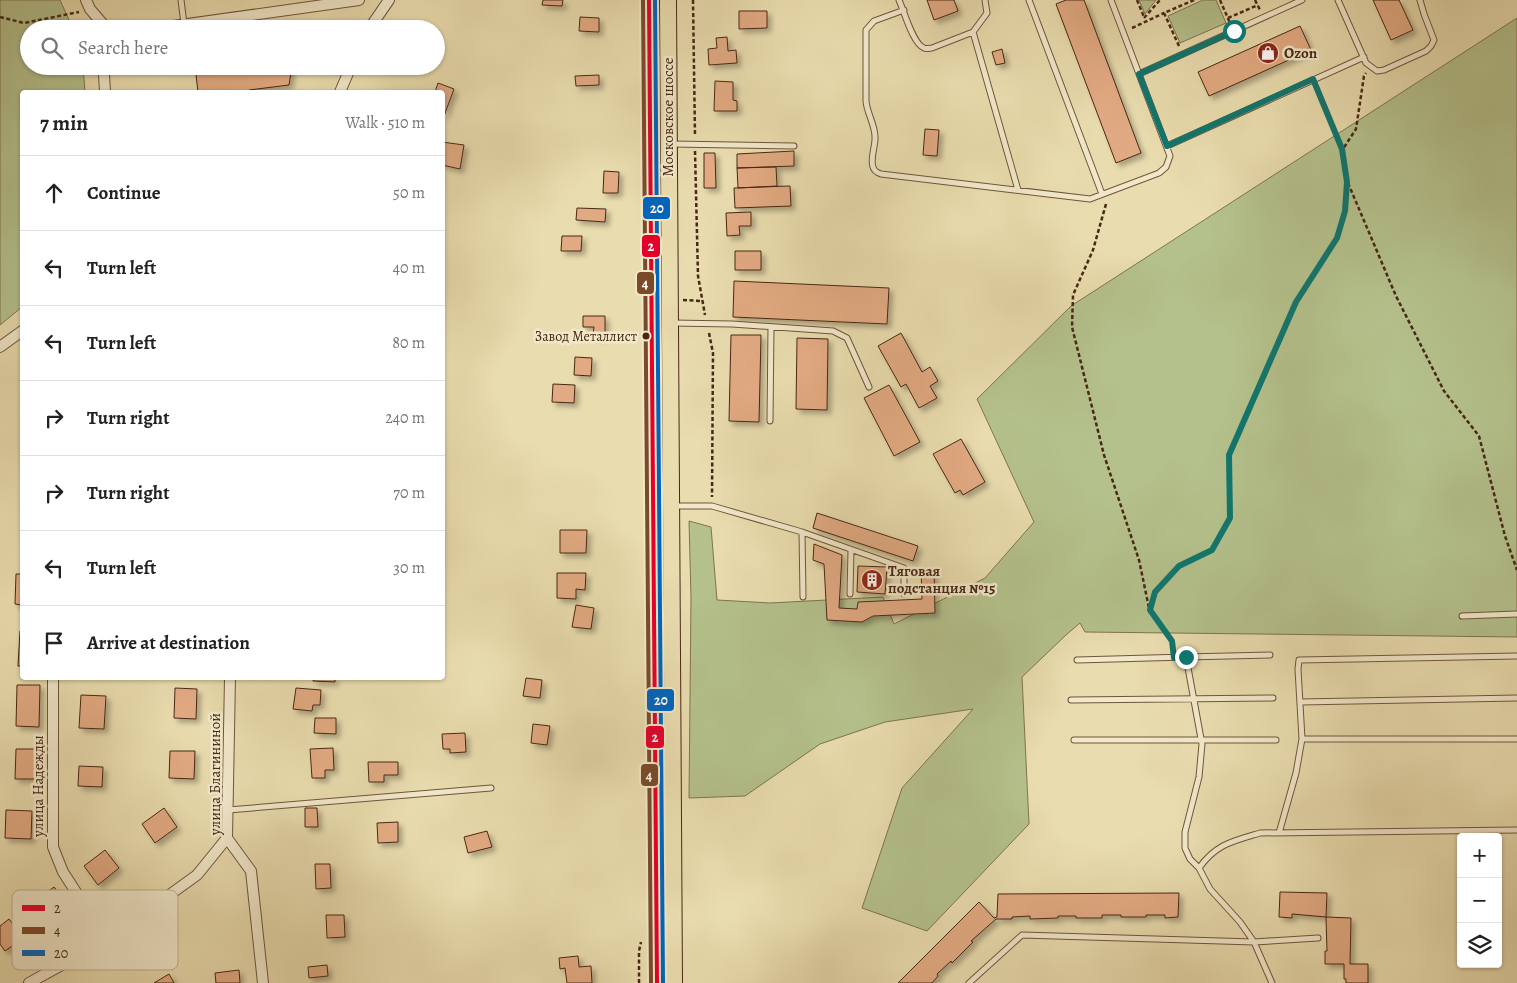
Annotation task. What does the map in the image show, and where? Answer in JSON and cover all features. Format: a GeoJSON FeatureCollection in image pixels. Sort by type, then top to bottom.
{"type":"FeatureCollection","features":[{"type":"Feature","properties":{"kind":"main road","name":"Московское шоссе"},"geometry":{"type":"LineString","coordinates":[[650,0],[658,983]]}},
{"type":"Feature","properties":{"kind":"main road","name":"Московское шоссе"},"geometry":{"type":"LineString","coordinates":[[668,0],[674,983]]}},
{"type":"Feature","properties":{"kind":"street"},"geometry":{"type":"LineString","coordinates":[[213,20],[360,0]]}},
{"type":"Feature","properties":{"kind":"street"},"geometry":{"type":"LineString","coordinates":[[375,20],[389,0]]}},
{"type":"Feature","properties":{"kind":"street"},"geometry":{"type":"LineString","coordinates":[[88,5],[100,20]]}},
{"type":"Feature","properties":{"kind":"street"},"geometry":{"type":"LineString","coordinates":[[104,75],[105,90]]}},
{"type":"Feature","properties":{"kind":"street"},"geometry":{"type":"LineString","coordinates":[[341,90],[347,75]]}},
{"type":"Feature","properties":{"kind":"street"},"geometry":{"type":"LineString","coordinates":[[0,347],[20,332]]}},
{"type":"Feature","properties":{"kind":"street","name":"улица Надежды"},"geometry":{"type":"LineString","coordinates":[[53,680],[53,848],[63,872],[75,890]]}},
{"type":"Feature","properties":{"kind":"street","name":"улица Благининой"},"geometry":{"type":"LineString","coordinates":[[230,680],[227,838],[251,871],[264,983]]}},
{"type":"Feature","properties":{"kind":"street"},"geometry":{"type":"LineString","coordinates":[[176,890],[197,875],[227,838]]}},
{"type":"Feature","properties":{"kind":"street"},"geometry":{"type":"LineString","coordinates":[[29,983],[53,970]]}},
{"type":"Feature","properties":{"kind":"lane"},"geometry":{"type":"LineString","coordinates":[[180,0],[183,20]]}},
{"type":"Feature","properties":{"kind":"lane"},"geometry":{"type":"LineString","coordinates":[[900,0],[915,40],[925,49],[973,32],[987,13],[985,0]]}},
{"type":"Feature","properties":{"kind":"lane"},"geometry":{"type":"LineString","coordinates":[[1029,0],[1102,194]]}},
{"type":"Feature","properties":{"kind":"lane"},"geometry":{"type":"LineString","coordinates":[[904,10],[874,21],[866,30],[866,101],[867,110],[875,132],[873,167],[876,172],[1090,199],[1159,173],[1166,167],[1170,156],[1111,0]]}},
{"type":"Feature","properties":{"kind":"lane"},"geometry":{"type":"LineString","coordinates":[[1139,74],[1302,0]]}},
{"type":"Feature","properties":{"kind":"lane"},"geometry":{"type":"LineString","coordinates":[[1338,0],[1364,57],[1370,68],[1377,72],[1426,51],[1432,46],[1434,40],[1420,0]]}},
{"type":"Feature","properties":{"kind":"lane"},"geometry":{"type":"LineString","coordinates":[[973,32],[1018,190]]}},
{"type":"Feature","properties":{"kind":"lane"},"geometry":{"type":"LineString","coordinates":[[1167,146],[1364,57]]}},
{"type":"Feature","properties":{"kind":"lane"},"geometry":{"type":"LineString","coordinates":[[669,144],[794,146]]}},
{"type":"Feature","properties":{"kind":"lane"},"geometry":{"type":"LineString","coordinates":[[669,323],[707,323],[833,331],[847,338],[869,386]]}},
{"type":"Feature","properties":{"kind":"lane"},"geometry":{"type":"LineString","coordinates":[[770,421],[771,327]]}},
{"type":"Feature","properties":{"kind":"lane"},"geometry":{"type":"LineString","coordinates":[[670,506],[712,506],[802,532],[904,568],[904,594]]}},
{"type":"Feature","properties":{"kind":"lane"},"geometry":{"type":"LineString","coordinates":[[802,532],[803,597]]}},
{"type":"Feature","properties":{"kind":"lane"},"geometry":{"type":"LineString","coordinates":[[850,594],[851,550]]}},
{"type":"Feature","properties":{"kind":"lane"},"geometry":{"type":"LineString","coordinates":[[1462,616],[1517,614]]}},
{"type":"Feature","properties":{"kind":"lane"},"geometry":{"type":"LineString","coordinates":[[1077,660],[1270,656]]}},
{"type":"Feature","properties":{"kind":"lane"},"geometry":{"type":"LineString","coordinates":[[1279,833],[1296,773],[1302,739],[1299,660],[1517,656]]}},
{"type":"Feature","properties":{"kind":"lane"},"geometry":{"type":"LineString","coordinates":[[1186,657],[1201,741],[1199,777],[1184,848],[1190,859],[1199,868],[1210,889],[1240,922],[1254,942],[1272,983]]}},
{"type":"Feature","properties":{"kind":"lane"},"geometry":{"type":"LineString","coordinates":[[1071,700],[1273,698]]}},
{"type":"Feature","properties":{"kind":"lane"},"geometry":{"type":"LineString","coordinates":[[1300,702],[1517,698]]}},
{"type":"Feature","properties":{"kind":"lane"},"geometry":{"type":"LineString","coordinates":[[1302,739],[1517,739]]}},
{"type":"Feature","properties":{"kind":"lane"},"geometry":{"type":"LineString","coordinates":[[1074,740],[1276,740]]}},
{"type":"Feature","properties":{"kind":"lane"},"geometry":{"type":"LineString","coordinates":[[228,810],[491,788]]}},
{"type":"Feature","properties":{"kind":"lane"},"geometry":{"type":"LineString","coordinates":[[1199,868],[1207,858],[1226,844],[1260,834],[1517,830]]}},
{"type":"Feature","properties":{"kind":"lane"},"geometry":{"type":"LineString","coordinates":[[969,983],[1022,935],[1254,942],[1318,938]]}},
{"type":"Feature","properties":{"kind":"path"},"geometry":{"type":"LineString","coordinates":[[693,0],[698,276],[713,353],[712,506]]}},
{"type":"Feature","properties":{"kind":"path"},"geometry":{"type":"LineString","coordinates":[[1137,0],[1145,20]]}},
{"type":"Feature","properties":{"kind":"path"},"geometry":{"type":"LineString","coordinates":[[1145,20],[1160,0]]}},
{"type":"Feature","properties":{"kind":"path"},"geometry":{"type":"LineString","coordinates":[[1123,32],[1145,20],[1194,0]]}},
{"type":"Feature","properties":{"kind":"path"},"geometry":{"type":"LineString","coordinates":[[1220,0],[1234,31]]}},
{"type":"Feature","properties":{"kind":"path"},"geometry":{"type":"LineString","coordinates":[[35,20],[88,5]]}},
{"type":"Feature","properties":{"kind":"path"},"geometry":{"type":"LineString","coordinates":[[1228,18],[1258,5]]}},
{"type":"Feature","properties":{"kind":"path"},"geometry":{"type":"LineString","coordinates":[[1164,13],[1183,54]]}},
{"type":"Feature","properties":{"kind":"path"},"geometry":{"type":"LineString","coordinates":[[0,17],[20,22]]}},
{"type":"Feature","properties":{"kind":"path"},"geometry":{"type":"LineString","coordinates":[[1342,149],[1356,128],[1364,76],[1370,68]]}},
{"type":"Feature","properties":{"kind":"path"},"geometry":{"type":"LineString","coordinates":[[1150,610],[1155,592],[1179,566],[1212,550],[1230,518],[1229,455],[1296,302],[1337,238],[1345,211],[1347,182],[1342,149],[1313,79]]}},
{"type":"Feature","properties":{"kind":"path"},"geometry":{"type":"LineString","coordinates":[[1347,182],[1396,296],[1444,391],[1479,436],[1505,536],[1517,570]]}},
{"type":"Feature","properties":{"kind":"path"},"geometry":{"type":"LineString","coordinates":[[1106,204],[1093,250],[1073,295],[1072,327],[1104,455],[1140,560],[1150,610],[1172,641],[1174,658]]}},
{"type":"Feature","properties":{"kind":"green space"},"geometry":{"type":"Polygon","coordinates":[[[0,0],[60,0],[69,20],[20,20],[20,75],[84,75],[85,90],[20,90],[20,309],[0,325],[0,0]]]}},
{"type":"Feature","properties":{"kind":"green space"},"geometry":{"type":"Polygon","coordinates":[[[1139,0],[1156,0],[1145,14],[1139,0]]]}},
{"type":"Feature","properties":{"kind":"green space"},"geometry":{"type":"Polygon","coordinates":[[[1203,0],[1216,0],[1226,23],[1180,43],[1168,16],[1203,0]]]}},
{"type":"Feature","properties":{"kind":"green space"},"geometry":{"type":"Polygon","coordinates":[[[1517,18],[1517,637],[1085,632],[1080,623],[1022,677],[1029,824],[927,931],[862,908],[902,788],[973,709],[885,722],[820,744],[745,796],[689,798],[691,598],[689,521],[711,527],[717,600],[770,603],[883,597],[894,624],[985,578],[1034,522],[977,399],[1071,306],[1517,18]]]}},
{"type":"Feature","properties":{"kind":"building"},"geometry":{"type":"Polygon","coordinates":[[[543,0],[563,0],[562,6],[542,5],[543,0]]]}},
{"type":"Feature","properties":{"kind":"building"},"geometry":{"type":"Polygon","coordinates":[[[927,0],[954,0],[958,11],[934,20],[927,0]]]}},
{"type":"Feature","properties":{"kind":"building"},"geometry":{"type":"Polygon","coordinates":[[[1066,0],[1084,0],[1141,153],[1116,163],[1056,4],[1066,0]]]}},
{"type":"Feature","properties":{"kind":"building"},"geometry":{"type":"Polygon","coordinates":[[[1373,0],[1399,0],[1413,30],[1391,40],[1373,0]]]}},
{"type":"Feature","properties":{"kind":"building"},"geometry":{"type":"Polygon","coordinates":[[[739,11],[767,11],[767,28],[739,29],[739,11]]]}},
{"type":"Feature","properties":{"kind":"building"},"geometry":{"type":"Polygon","coordinates":[[[580,17],[599,18],[599,32],[579,31],[580,17]]]}},
{"type":"Feature","properties":{"kind":"building"},"geometry":{"type":"Polygon","coordinates":[[[1300,26],[1311,50],[1209,96],[1198,72],[1300,26]]]}},
{"type":"Feature","properties":{"kind":"building"},"geometry":{"type":"Polygon","coordinates":[[[727,37],[728,51],[736,50],[737,63],[709,65],[708,49],[717,48],[716,38],[727,37]]]}},
{"type":"Feature","properties":{"kind":"building"},"geometry":{"type":"Polygon","coordinates":[[[1002,49],[1005,63],[996,65],[992,52],[1002,49]]]}},
{"type":"Feature","properties":{"kind":"building"},"geometry":{"type":"Polygon","coordinates":[[[196,75],[291,75],[289,85],[249,90],[198,90],[196,75]]]}},
{"type":"Feature","properties":{"kind":"building"},"geometry":{"type":"Polygon","coordinates":[[[599,75],[599,85],[576,86],[575,76],[599,75]]]}},
{"type":"Feature","properties":{"kind":"building"},"geometry":{"type":"Polygon","coordinates":[[[715,81],[733,82],[733,100],[737,101],[737,111],[714,111],[715,81]]]}},
{"type":"Feature","properties":{"kind":"building"},"geometry":{"type":"Polygon","coordinates":[[[438,83],[454,89],[445,113],[445,90],[436,90],[438,83]]]}},
{"type":"Feature","properties":{"kind":"building"},"geometry":{"type":"Polygon","coordinates":[[[925,129],[939,130],[937,156],[923,155],[925,129]]]}},
{"type":"Feature","properties":{"kind":"building"},"geometry":{"type":"Polygon","coordinates":[[[445,142],[464,145],[460,169],[445,166],[445,142]]]}},
{"type":"Feature","properties":{"kind":"building"},"geometry":{"type":"Polygon","coordinates":[[[794,151],[794,166],[737,168],[737,154],[794,151]]]}},
{"type":"Feature","properties":{"kind":"building"},"geometry":{"type":"Polygon","coordinates":[[[704,153],[715,153],[716,188],[704,188],[704,153]]]}},
{"type":"Feature","properties":{"kind":"building"},"geometry":{"type":"Polygon","coordinates":[[[776,167],[777,186],[738,188],[737,168],[776,167]]]}},
{"type":"Feature","properties":{"kind":"building"},"geometry":{"type":"Polygon","coordinates":[[[604,171],[619,172],[618,193],[603,193],[604,171]]]}},
{"type":"Feature","properties":{"kind":"building"},"geometry":{"type":"Polygon","coordinates":[[[790,186],[791,206],[735,208],[734,188],[790,186]]]}},
{"type":"Feature","properties":{"kind":"building"},"geometry":{"type":"Polygon","coordinates":[[[577,208],[606,209],[605,222],[576,220],[577,208]]]}},
{"type":"Feature","properties":{"kind":"building"},"geometry":{"type":"Polygon","coordinates":[[[751,212],[751,226],[739,226],[740,235],[727,236],[726,213],[751,212]]]}},
{"type":"Feature","properties":{"kind":"building"},"geometry":{"type":"Polygon","coordinates":[[[562,236],[582,236],[581,251],[561,251],[562,236]]]}},
{"type":"Feature","properties":{"kind":"building"},"geometry":{"type":"Polygon","coordinates":[[[735,251],[761,251],[761,270],[735,270],[735,251]]]}},
{"type":"Feature","properties":{"kind":"building"},"geometry":{"type":"Polygon","coordinates":[[[734,281],[889,288],[887,324],[733,317],[734,281]]]}},
{"type":"Feature","properties":{"kind":"building"},"geometry":{"type":"Polygon","coordinates":[[[583,316],[605,316],[605,336],[593,336],[594,327],[583,327],[583,316]]]}},
{"type":"Feature","properties":{"kind":"building"},"geometry":{"type":"Polygon","coordinates":[[[901,333],[922,372],[930,367],[938,381],[930,386],[937,398],[919,408],[906,384],[901,387],[878,346],[901,333]]]}},
{"type":"Feature","properties":{"kind":"building"},"geometry":{"type":"Polygon","coordinates":[[[731,335],[761,335],[759,422],[729,421],[731,335]]]}},
{"type":"Feature","properties":{"kind":"building"},"geometry":{"type":"Polygon","coordinates":[[[797,338],[828,339],[827,410],[796,409],[797,338]]]}},
{"type":"Feature","properties":{"kind":"building"},"geometry":{"type":"Polygon","coordinates":[[[575,357],[592,358],[591,376],[574,375],[575,357]]]}},
{"type":"Feature","properties":{"kind":"building"},"geometry":{"type":"Polygon","coordinates":[[[553,384],[575,385],[574,403],[552,402],[553,384]]]}},
{"type":"Feature","properties":{"kind":"building"},"geometry":{"type":"Polygon","coordinates":[[[889,385],[920,442],[894,456],[864,398],[889,385]]]}},
{"type":"Feature","properties":{"kind":"building"},"geometry":{"type":"Polygon","coordinates":[[[961,439],[985,482],[963,495],[960,490],[955,493],[933,454],[961,439]]]}},
{"type":"Feature","properties":{"kind":"building"},"geometry":{"type":"Polygon","coordinates":[[[817,513],[918,546],[913,561],[813,528],[817,513]]]}},
{"type":"Feature","properties":{"kind":"building"},"geometry":{"type":"Polygon","coordinates":[[[560,530],[587,530],[586,553],[560,553],[560,530]]]}},
{"type":"Feature","properties":{"kind":"building"},"geometry":{"type":"Polygon","coordinates":[[[814,544],[842,555],[839,608],[857,609],[858,602],[922,599],[921,570],[934,569],[935,613],[873,616],[862,622],[827,620],[824,564],[813,560],[814,544]]]}},
{"type":"Feature","properties":{"kind":"building","name":"Тяговая подстанция №15"},"geometry":{"type":"Polygon","coordinates":[[[858,566],[887,567],[885,594],[857,592],[858,566]]]}},
{"type":"Feature","properties":{"kind":"building"},"geometry":{"type":"Polygon","coordinates":[[[557,573],[586,573],[585,590],[576,589],[576,599],[557,598],[557,573]]]}},
{"type":"Feature","properties":{"kind":"building"},"geometry":{"type":"Polygon","coordinates":[[[16,574],[20,574],[20,605],[15,604],[16,574]]]}},
{"type":"Feature","properties":{"kind":"building"},"geometry":{"type":"Polygon","coordinates":[[[576,605],[594,608],[591,629],[572,627],[576,605]]]}},
{"type":"Feature","properties":{"kind":"building"},"geometry":{"type":"Polygon","coordinates":[[[20,631],[20,666],[18,666],[20,631]]]}},
{"type":"Feature","properties":{"kind":"building"},"geometry":{"type":"Polygon","coordinates":[[[526,678],[542,680],[540,698],[523,696],[526,678]]]}},
{"type":"Feature","properties":{"kind":"building"},"geometry":{"type":"Polygon","coordinates":[[[335,680],[335,682],[313,681],[335,680]]]}},
{"type":"Feature","properties":{"kind":"building"},"geometry":{"type":"Polygon","coordinates":[[[17,685],[40,685],[39,727],[16,726],[17,685]]]}},
{"type":"Feature","properties":{"kind":"building"},"geometry":{"type":"Polygon","coordinates":[[[175,688],[197,689],[196,719],[174,718],[175,688]]]}},
{"type":"Feature","properties":{"kind":"building"},"geometry":{"type":"Polygon","coordinates":[[[296,688],[321,690],[320,705],[313,705],[312,711],[293,709],[296,688]]]}},
{"type":"Feature","properties":{"kind":"building"},"geometry":{"type":"Polygon","coordinates":[[[81,695],[106,696],[104,729],[79,728],[81,695]]]}},
{"type":"Feature","properties":{"kind":"building"},"geometry":{"type":"Polygon","coordinates":[[[315,718],[336,718],[336,734],[314,733],[315,718]]]}},
{"type":"Feature","properties":{"kind":"building"},"geometry":{"type":"Polygon","coordinates":[[[533,724],[550,726],[547,745],[531,743],[533,724]]]}},
{"type":"Feature","properties":{"kind":"building"},"geometry":{"type":"Polygon","coordinates":[[[465,733],[466,752],[450,753],[450,749],[443,749],[442,734],[465,733]]]}},
{"type":"Feature","properties":{"kind":"building"},"geometry":{"type":"Polygon","coordinates":[[[333,748],[334,770],[325,770],[325,778],[312,778],[310,749],[333,748]]]}},
{"type":"Feature","properties":{"kind":"building"},"geometry":{"type":"Polygon","coordinates":[[[16,749],[36,749],[36,779],[15,779],[16,749]]]}},
{"type":"Feature","properties":{"kind":"building"},"geometry":{"type":"Polygon","coordinates":[[[170,751],[195,751],[194,779],[169,778],[170,751]]]}},
{"type":"Feature","properties":{"kind":"building"},"geometry":{"type":"Polygon","coordinates":[[[368,762],[398,762],[398,775],[384,775],[384,782],[369,782],[368,762]]]}},
{"type":"Feature","properties":{"kind":"building"},"geometry":{"type":"Polygon","coordinates":[[[79,766],[103,767],[102,787],[78,786],[79,766]]]}},
{"type":"Feature","properties":{"kind":"building"},"geometry":{"type":"Polygon","coordinates":[[[164,808],[177,827],[155,843],[142,824],[164,808]]]}},
{"type":"Feature","properties":{"kind":"building"},"geometry":{"type":"Polygon","coordinates":[[[305,808],[317,808],[318,827],[305,827],[305,808]]]}},
{"type":"Feature","properties":{"kind":"building"},"geometry":{"type":"Polygon","coordinates":[[[6,810],[32,811],[31,839],[5,838],[6,810]]]}},
{"type":"Feature","properties":{"kind":"building"},"geometry":{"type":"Polygon","coordinates":[[[398,822],[398,842],[378,843],[377,823],[398,822]]]}},
{"type":"Feature","properties":{"kind":"building"},"geometry":{"type":"Polygon","coordinates":[[[487,831],[492,847],[468,853],[464,837],[487,831]]]}},
{"type":"Feature","properties":{"kind":"building"},"geometry":{"type":"Polygon","coordinates":[[[105,850],[119,868],[98,885],[84,866],[105,850]]]}},
{"type":"Feature","properties":{"kind":"building"},"geometry":{"type":"Polygon","coordinates":[[[315,864],[330,864],[331,888],[316,889],[315,864]]]}},
{"type":"Feature","properties":{"kind":"building"},"geometry":{"type":"Polygon","coordinates":[[[1280,892],[1327,893],[1326,917],[1292,914],[1292,918],[1279,917],[1280,892]]]}},
{"type":"Feature","properties":{"kind":"building"},"geometry":{"type":"Polygon","coordinates":[[[1179,893],[1178,917],[1165,918],[1165,915],[1121,917],[1121,915],[1102,915],[1102,918],[1058,916],[1058,918],[1030,919],[1030,916],[996,919],[971,941],[973,942],[952,963],[951,961],[937,974],[938,976],[932,983],[898,983],[979,902],[994,918],[997,917],[998,894],[1179,893]]]}},
{"type":"Feature","properties":{"kind":"building"},"geometry":{"type":"Polygon","coordinates":[[[326,915],[344,915],[345,937],[327,938],[326,915]]]}},
{"type":"Feature","properties":{"kind":"building"},"geometry":{"type":"Polygon","coordinates":[[[1326,917],[1351,918],[1350,964],[1368,964],[1368,983],[1346,983],[1346,979],[1344,979],[1344,964],[1325,964],[1325,951],[1327,951],[1326,917]]]}},
{"type":"Feature","properties":{"kind":"building"},"geometry":{"type":"Polygon","coordinates":[[[9,919],[12,923],[12,946],[5,951],[0,944],[0,926],[9,919]]]}},
{"type":"Feature","properties":{"kind":"building"},"geometry":{"type":"Polygon","coordinates":[[[578,956],[579,967],[591,966],[592,983],[567,983],[565,968],[560,969],[559,958],[578,956]]]}},
{"type":"Feature","properties":{"kind":"building"},"geometry":{"type":"Polygon","coordinates":[[[327,965],[328,976],[309,978],[308,967],[327,965]]]}},
{"type":"Feature","properties":{"kind":"building"},"geometry":{"type":"Polygon","coordinates":[[[239,970],[240,983],[216,983],[215,973],[239,970]]]}},
{"type":"Feature","properties":{"kind":"building"},"geometry":{"type":"Polygon","coordinates":[[[169,974],[174,983],[154,983],[169,974]]]}},
{"type":"Feature","properties":{"kind":"transit line","name":"4"},"geometry":{"type":"LineString","coordinates":[[643,0],[651,983]]}},
{"type":"Feature","properties":{"kind":"transit line","name":"2"},"geometry":{"type":"LineString","coordinates":[[649,0],[657,983]]}},
{"type":"Feature","properties":{"kind":"transit line","name":"20"},"geometry":{"type":"LineString","coordinates":[[655,0],[663,983]]}},
{"type":"Feature","properties":{"kind":"place","name":"Ozon"},"geometry":{"type":"Point","coordinates":[1268,53]}},
{"type":"Feature","properties":{"kind":"place","name":"Завод Металлист"},"geometry":{"type":"Point","coordinates":[646,336]}},
{"type":"Feature","properties":{"kind":"place","name":"Тяговая подстанция №15"},"geometry":{"type":"Point","coordinates":[872,580]}},
{"type":"Feature","properties":{"kind":"route"},"geometry":{"type":"LineString","coordinates":[[1186,657],[1174,658],[1172,641],[1150,610],[1155,592],[1179,566],[1212,550],[1230,518],[1229,455],[1296,302],[1337,238],[1345,211],[1347,182],[1342,149],[1313,79],[1167,146],[1139,74],[1234,31]]}}]}
